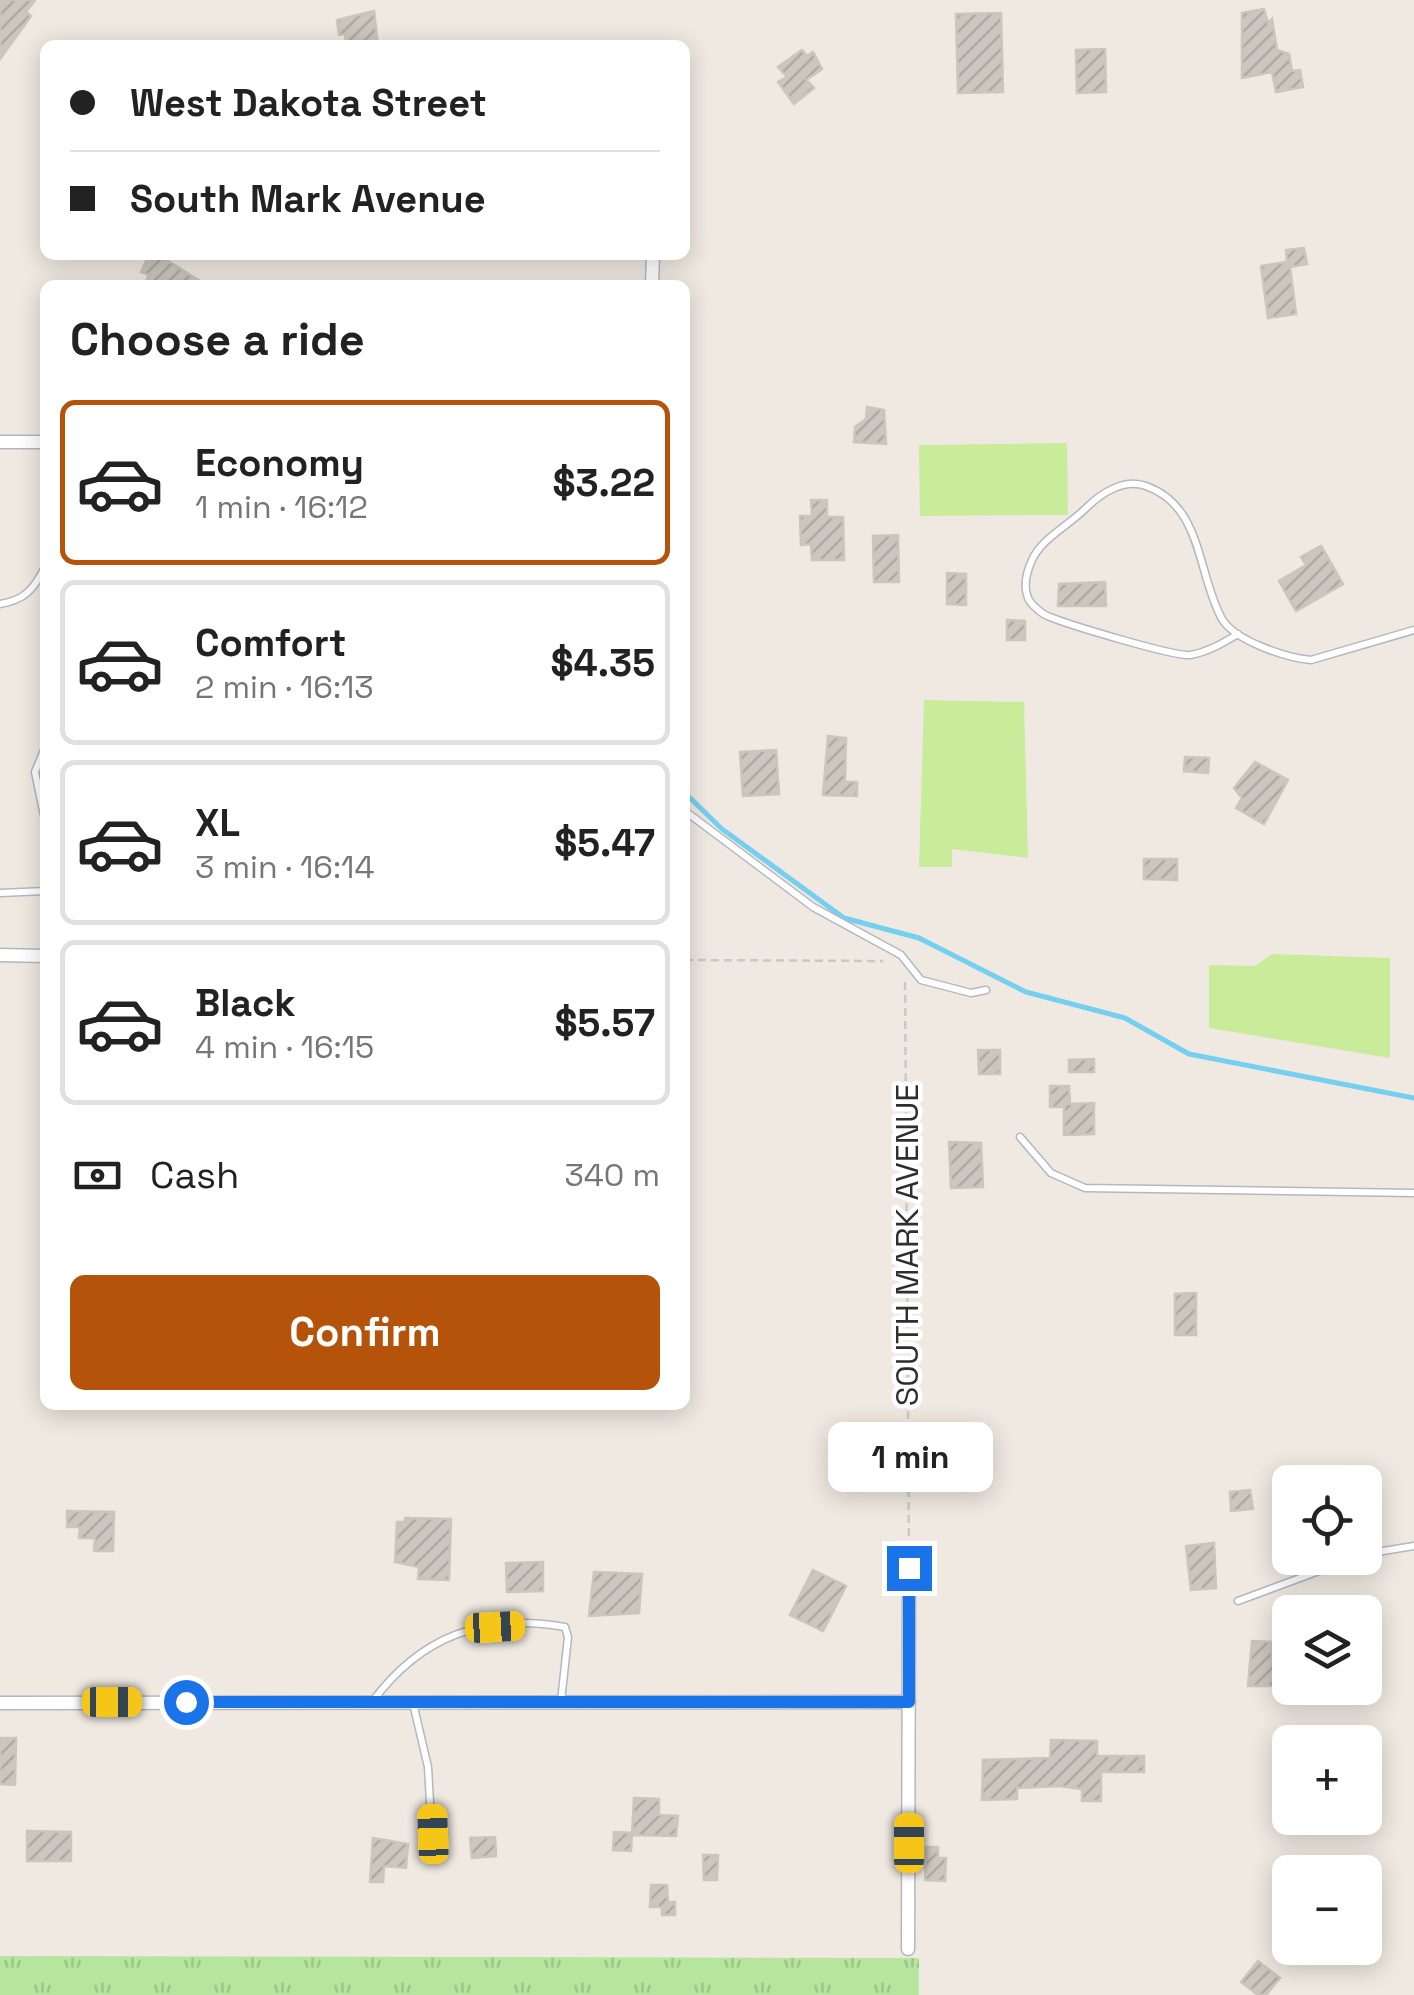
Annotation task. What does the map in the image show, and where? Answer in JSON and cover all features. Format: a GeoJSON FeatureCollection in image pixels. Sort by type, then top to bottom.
{"type":"FeatureCollection","features":[{"type":"Feature","properties":{"kind":"street"},"geometry":{"type":"LineString","coordinates":[[0,442],[40,442]]}},
{"type":"Feature","properties":{"kind":"street"},"geometry":{"type":"LineString","coordinates":[[0,956],[40,956]]}},
{"type":"Feature","properties":{"kind":"street"},"geometry":{"type":"LineString","coordinates":[[908,1949],[909,1568]]}},
{"type":"Feature","properties":{"kind":"street"},"geometry":{"type":"LineString","coordinates":[[0,1702],[909,1702]]}},
{"type":"Feature","properties":{"kind":"lane"},"geometry":{"type":"LineString","coordinates":[[1238,634],[1216,647],[1168,655],[1046,616],[1028,600],[1030,563],[1042,542],[1061,533],[1093,501],[1123,483],[1140,483],[1165,492],[1185,519],[1223,621],[1238,634],[1297,659],[1310,660],[1414,630]]}},
{"type":"Feature","properties":{"kind":"lane"},"geometry":{"type":"LineString","coordinates":[[0,604],[18,601],[34,588],[40,577]]}},
{"type":"Feature","properties":{"kind":"lane"},"geometry":{"type":"LineString","coordinates":[[40,760],[35,772],[40,796]]}},
{"type":"Feature","properties":{"kind":"lane"},"geometry":{"type":"LineString","coordinates":[[690,815],[813,907],[905,961],[921,980],[971,993],[986,990]]}},
{"type":"Feature","properties":{"kind":"lane"},"geometry":{"type":"LineString","coordinates":[[0,893],[40,892]]}},
{"type":"Feature","properties":{"kind":"lane"},"geometry":{"type":"LineString","coordinates":[[1020,1136],[1051,1173],[1085,1188],[1414,1193]]}},
{"type":"Feature","properties":{"kind":"lane"},"geometry":{"type":"LineString","coordinates":[[1382,1551],[1414,1546]]}},
{"type":"Feature","properties":{"kind":"lane"},"geometry":{"type":"LineString","coordinates":[[1238,1600],[1307,1575]]}},
{"type":"Feature","properties":{"kind":"lane"},"geometry":{"type":"LineString","coordinates":[[372,1702],[393,1673],[436,1640],[468,1628],[549,1624],[565,1627],[568,1637],[560,1702]]}},
{"type":"Feature","properties":{"kind":"lane"},"geometry":{"type":"LineString","coordinates":[[413,1702],[428,1767],[434,1856]]}},
{"type":"Feature","properties":{"kind":"path"},"geometry":{"type":"LineString","coordinates":[[690,960],[905,961]]}},
{"type":"Feature","properties":{"kind":"path","name":"SOUTH MARK AVENUE"},"geometry":{"type":"LineString","coordinates":[[905,961],[909,1568]]}},
{"type":"Feature","properties":{"kind":"green space"},"geometry":{"type":"Polygon","coordinates":[[[1067,443],[1068,515],[920,516],[919,445],[1067,443]]]}},
{"type":"Feature","properties":{"kind":"green space"},"geometry":{"type":"Polygon","coordinates":[[[924,700],[1024,702],[1028,858],[952,849],[952,867],[919,867],[924,700]]]}},
{"type":"Feature","properties":{"kind":"green space"},"geometry":{"type":"Polygon","coordinates":[[[1272,954],[1390,958],[1390,1058],[1209,1028],[1209,965],[1255,966],[1272,954]]]}},
{"type":"Feature","properties":{"kind":"green space"},"geometry":{"type":"Polygon","coordinates":[[[0,1956],[919,1958],[919,1995],[0,1995],[0,1956]]]}},
{"type":"Feature","properties":{"kind":"building"},"geometry":{"type":"Polygon","coordinates":[[[0,0],[35,0],[26,12],[31,16],[0,59],[0,0]]]}},
{"type":"Feature","properties":{"kind":"building"},"geometry":{"type":"Polygon","coordinates":[[[1264,9],[1268,23],[1272,19],[1277,50],[1289,54],[1292,71],[1300,70],[1303,87],[1276,92],[1272,72],[1242,78],[1242,13],[1264,9]]]}},
{"type":"Feature","properties":{"kind":"building"},"geometry":{"type":"Polygon","coordinates":[[[374,11],[377,40],[346,40],[345,34],[339,35],[337,20],[374,11]]]}},
{"type":"Feature","properties":{"kind":"building"},"geometry":{"type":"Polygon","coordinates":[[[1001,13],[1003,92],[958,93],[956,14],[1001,13]]]}},
{"type":"Feature","properties":{"kind":"building"},"geometry":{"type":"Polygon","coordinates":[[[1105,49],[1106,92],[1077,93],[1076,50],[1105,49]]]}},
{"type":"Feature","properties":{"kind":"building"},"geometry":{"type":"Polygon","coordinates":[[[802,50],[807,56],[813,52],[822,69],[806,80],[814,88],[794,104],[778,82],[787,77],[778,67],[802,50]]]}},
{"type":"Feature","properties":{"kind":"building"},"geometry":{"type":"Polygon","coordinates":[[[1304,248],[1307,264],[1290,267],[1296,314],[1268,318],[1261,266],[1287,262],[1286,250],[1304,248]]]}},
{"type":"Feature","properties":{"kind":"building"},"geometry":{"type":"Polygon","coordinates":[[[147,260],[165,260],[198,280],[146,280],[149,275],[141,272],[147,260]]]}},
{"type":"Feature","properties":{"kind":"building"},"geometry":{"type":"Polygon","coordinates":[[[867,407],[884,410],[886,444],[854,442],[855,427],[866,419],[867,407]]]}},
{"type":"Feature","properties":{"kind":"building"},"geometry":{"type":"Polygon","coordinates":[[[811,500],[827,500],[827,517],[843,517],[844,560],[812,560],[811,544],[801,545],[800,516],[812,516],[811,500]]]}},
{"type":"Feature","properties":{"kind":"building"},"geometry":{"type":"Polygon","coordinates":[[[898,535],[899,582],[874,582],[873,536],[898,535]]]}},
{"type":"Feature","properties":{"kind":"building"},"geometry":{"type":"Polygon","coordinates":[[[1321,546],[1343,584],[1296,611],[1279,581],[1306,565],[1301,557],[1321,546]]]}},
{"type":"Feature","properties":{"kind":"building"},"geometry":{"type":"Polygon","coordinates":[[[947,573],[966,574],[966,605],[947,604],[947,573]]]}},
{"type":"Feature","properties":{"kind":"building"},"geometry":{"type":"Polygon","coordinates":[[[1105,582],[1106,606],[1058,606],[1059,584],[1105,582]]]}},
{"type":"Feature","properties":{"kind":"building"},"geometry":{"type":"Polygon","coordinates":[[[1007,620],[1025,621],[1025,640],[1007,640],[1007,620]]]}},
{"type":"Feature","properties":{"kind":"building"},"geometry":{"type":"Polygon","coordinates":[[[828,736],[846,738],[845,782],[857,782],[857,796],[823,795],[828,736]]]}},
{"type":"Feature","properties":{"kind":"building"},"geometry":{"type":"Polygon","coordinates":[[[776,750],[779,794],[743,796],[740,752],[776,750]]]}},
{"type":"Feature","properties":{"kind":"building"},"geometry":{"type":"Polygon","coordinates":[[[1185,757],[1209,758],[1208,773],[1184,771],[1185,757]]]}},
{"type":"Feature","properties":{"kind":"building"},"geometry":{"type":"Polygon","coordinates":[[[1255,762],[1288,780],[1264,824],[1236,808],[1242,798],[1234,788],[1255,762]]]}},
{"type":"Feature","properties":{"kind":"building"},"geometry":{"type":"Polygon","coordinates":[[[1144,859],[1177,859],[1177,880],[1144,879],[1144,859]]]}},
{"type":"Feature","properties":{"kind":"building"},"geometry":{"type":"Polygon","coordinates":[[[978,1050],[1000,1050],[1000,1074],[979,1074],[978,1050]]]}},
{"type":"Feature","properties":{"kind":"building"},"geometry":{"type":"Polygon","coordinates":[[[1094,1059],[1094,1072],[1069,1072],[1069,1060],[1094,1059]]]}},
{"type":"Feature","properties":{"kind":"building"},"geometry":{"type":"Polygon","coordinates":[[[1050,1086],[1069,1086],[1070,1104],[1094,1103],[1094,1134],[1064,1135],[1064,1107],[1050,1107],[1050,1086]]]}},
{"type":"Feature","properties":{"kind":"building"},"geometry":{"type":"Polygon","coordinates":[[[949,1142],[981,1143],[983,1187],[951,1188],[949,1142]]]}},
{"type":"Feature","properties":{"kind":"building"},"geometry":{"type":"Polygon","coordinates":[[[1196,1293],[1196,1335],[1175,1335],[1175,1294],[1196,1293]]]}},
{"type":"Feature","properties":{"kind":"building"},"geometry":{"type":"Polygon","coordinates":[[[1250,1490],[1253,1509],[1231,1511],[1230,1492],[1250,1490]]]}},
{"type":"Feature","properties":{"kind":"building"},"geometry":{"type":"Polygon","coordinates":[[[67,1511],[114,1512],[113,1551],[94,1551],[95,1538],[79,1538],[80,1527],[67,1527],[67,1511]]]}},
{"type":"Feature","properties":{"kind":"building"},"geometry":{"type":"Polygon","coordinates":[[[405,1518],[451,1519],[449,1580],[418,1579],[419,1567],[395,1562],[397,1522],[405,1522],[405,1518]]]}},
{"type":"Feature","properties":{"kind":"building"},"geometry":{"type":"Polygon","coordinates":[[[1214,1543],[1216,1588],[1191,1590],[1186,1546],[1214,1543]]]}},
{"type":"Feature","properties":{"kind":"building"},"geometry":{"type":"Polygon","coordinates":[[[543,1562],[543,1591],[507,1592],[506,1563],[543,1562]]]}},
{"type":"Feature","properties":{"kind":"building"},"geometry":{"type":"Polygon","coordinates":[[[813,1570],[846,1586],[823,1631],[790,1615],[813,1570]]]}},
{"type":"Feature","properties":{"kind":"building"},"geometry":{"type":"Polygon","coordinates":[[[594,1572],[642,1574],[639,1613],[589,1616],[594,1572]]]}},
{"type":"Feature","properties":{"kind":"building"},"geometry":{"type":"Polygon","coordinates":[[[1252,1641],[1272,1642],[1272,1686],[1248,1686],[1252,1641]]]}},
{"type":"Feature","properties":{"kind":"building"},"geometry":{"type":"Polygon","coordinates":[[[0,1738],[16,1738],[15,1785],[0,1784],[0,1738]]]}},
{"type":"Feature","properties":{"kind":"building"},"geometry":{"type":"Polygon","coordinates":[[[1051,1740],[1097,1741],[1097,1756],[1144,1756],[1144,1772],[1101,1772],[1101,1801],[1082,1801],[1082,1789],[1059,1786],[1017,1788],[1017,1799],[982,1800],[983,1760],[1050,1758],[1051,1740]]]}},
{"type":"Feature","properties":{"kind":"building"},"geometry":{"type":"Polygon","coordinates":[[[634,1798],[659,1799],[659,1815],[678,1816],[676,1836],[632,1835],[634,1798]]]}},
{"type":"Feature","properties":{"kind":"building"},"geometry":{"type":"Polygon","coordinates":[[[27,1831],[71,1832],[71,1861],[27,1861],[27,1831]]]}},
{"type":"Feature","properties":{"kind":"building"},"geometry":{"type":"Polygon","coordinates":[[[614,1832],[632,1833],[631,1851],[613,1850],[614,1832]]]}},
{"type":"Feature","properties":{"kind":"building"},"geometry":{"type":"Polygon","coordinates":[[[495,1837],[496,1856],[472,1858],[470,1838],[495,1837]]]}},
{"type":"Feature","properties":{"kind":"building"},"geometry":{"type":"Polygon","coordinates":[[[373,1838],[408,1844],[406,1868],[384,1866],[383,1882],[370,1882],[373,1838]]]}},
{"type":"Feature","properties":{"kind":"building"},"geometry":{"type":"Polygon","coordinates":[[[926,1847],[938,1847],[938,1858],[946,1858],[945,1881],[925,1880],[926,1847]]]}},
{"type":"Feature","properties":{"kind":"building"},"geometry":{"type":"Polygon","coordinates":[[[703,1855],[718,1855],[717,1880],[704,1880],[703,1855]]]}},
{"type":"Feature","properties":{"kind":"building"},"geometry":{"type":"Polygon","coordinates":[[[651,1885],[667,1885],[668,1902],[675,1902],[675,1915],[662,1915],[662,1907],[650,1907],[651,1885]]]}},
{"type":"Feature","properties":{"kind":"building"},"geometry":{"type":"Polygon","coordinates":[[[1258,1961],[1280,1978],[1266,1995],[1258,1995],[1241,1982],[1258,1961]]]}},
{"type":"Feature","properties":{"kind":"waterway"},"geometry":{"type":"LineString","coordinates":[[690,798],[722,829],[844,918],[919,938],[1026,992],[1125,1018],[1189,1054],[1414,1098]]}},
{"type":"Feature","properties":{"kind":"route"},"geometry":{"type":"LineString","coordinates":[[186,1702],[909,1702],[909,1568]]}}]}
